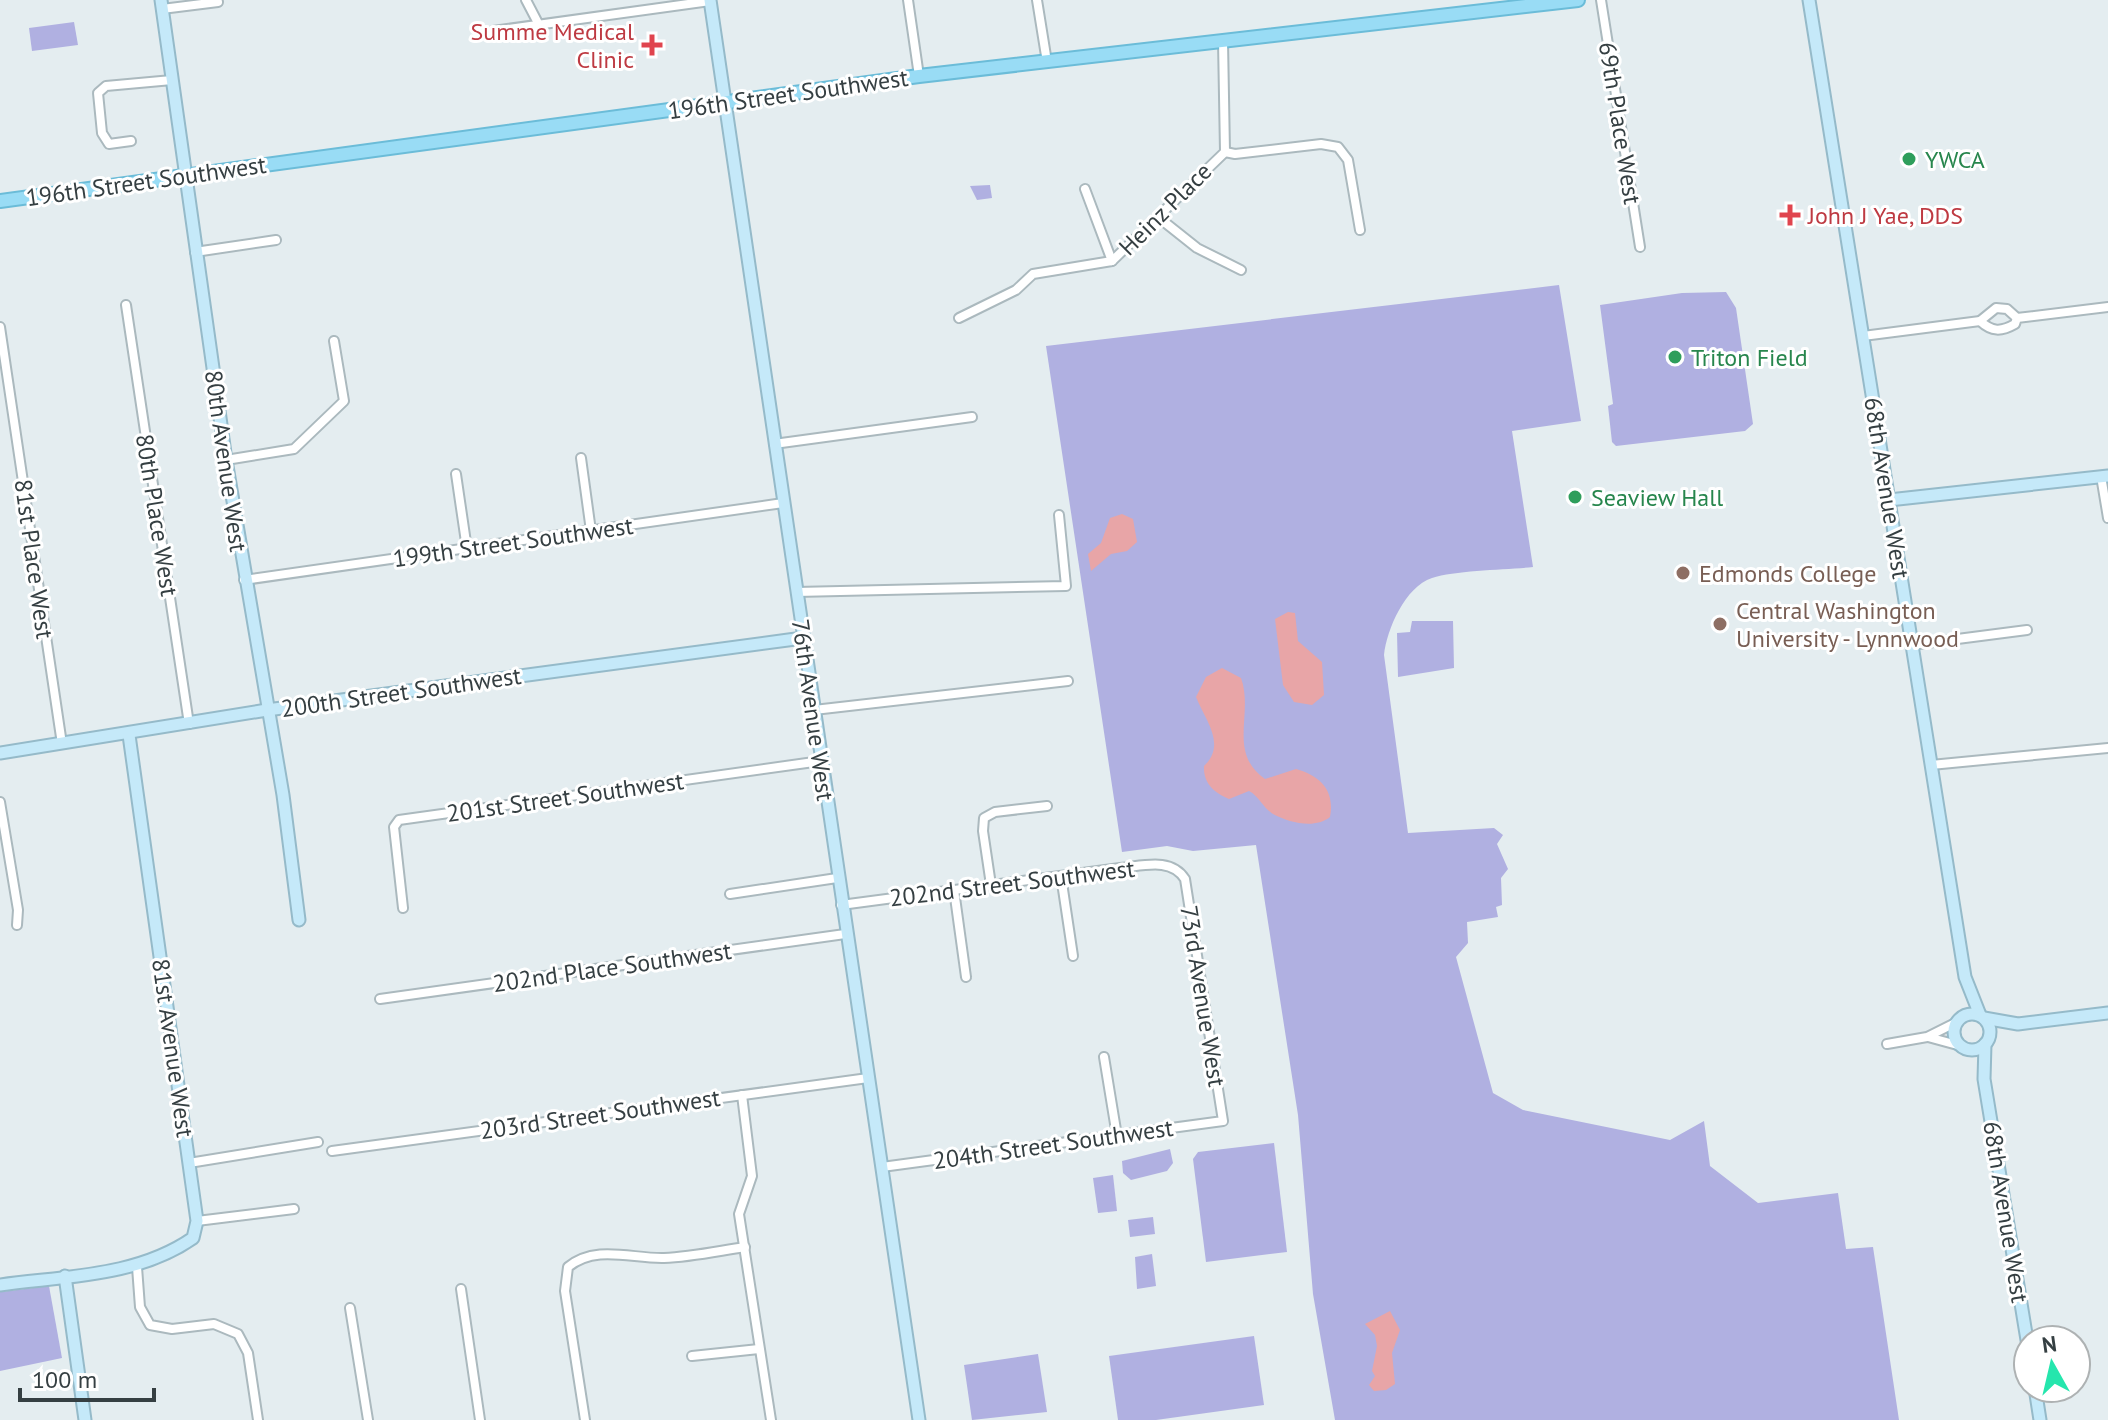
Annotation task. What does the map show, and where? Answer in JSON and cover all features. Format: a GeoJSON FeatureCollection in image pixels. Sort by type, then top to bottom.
{"type":"FeatureCollection","features":[{"type":"Feature","properties":{"kind":"main road","name":"196th Street Southwest"},"geometry":{"type":"LineString","coordinates":[[0,201],[919,76],[1578,0]]}},
{"type":"Feature","properties":{"kind":"street"},"geometry":{"type":"LineString","coordinates":[[526,0],[538,23]]}},
{"type":"Feature","properties":{"kind":"street"},"geometry":{"type":"LineString","coordinates":[[908,0],[919,76]]}},
{"type":"Feature","properties":{"kind":"street"},"geometry":{"type":"LineString","coordinates":[[1037,0],[1047,62]]}},
{"type":"Feature","properties":{"kind":"street","name":"69th Place West"},"geometry":{"type":"LineString","coordinates":[[1601,0],[1640,247]]}},
{"type":"Feature","properties":{"kind":"street","name":"68th Avenue West"},"geometry":{"type":"LineString","coordinates":[[1809,0],[1965,977],[1982,1017]]}},
{"type":"Feature","properties":{"kind":"street"},"geometry":{"type":"LineString","coordinates":[[493,31],[710,1]]}},
{"type":"Feature","properties":{"kind":"street","name":"76th Avenue West"},"geometry":{"type":"LineString","coordinates":[[710,1],[919,1420]]}},
{"type":"Feature","properties":{"kind":"street"},"geometry":{"type":"LineString","coordinates":[[161,4],[218,2]]}},
{"type":"Feature","properties":{"kind":"street","name":"80th Avenue West"},"geometry":{"type":"LineString","coordinates":[[161,4],[244,580],[299,920]]}},
{"type":"Feature","properties":{"kind":"street","name":"Heinz Place"},"geometry":{"type":"LineString","coordinates":[[959,318],[1027,283],[1033,274],[1112,261],[1225,152],[1223,41]]}},
{"type":"Feature","properties":{"kind":"street"},"geometry":{"type":"LineString","coordinates":[[131,141],[109,144],[102,133],[98,93],[106,86],[172,80]]}},
{"type":"Feature","properties":{"kind":"street"},"geometry":{"type":"LineString","coordinates":[[1225,152],[1235,154],[1326,144],[1338,147],[1348,160],[1360,230]]}},
{"type":"Feature","properties":{"kind":"street"},"geometry":{"type":"LineString","coordinates":[[1085,189],[1112,261]]}},
{"type":"Feature","properties":{"kind":"street"},"geometry":{"type":"LineString","coordinates":[[1158,217],[1197,248],[1241,270]]}},
{"type":"Feature","properties":{"kind":"street"},"geometry":{"type":"LineString","coordinates":[[195,252],[276,240]]}},
{"type":"Feature","properties":{"kind":"street","name":"80th Place West"},"geometry":{"type":"LineString","coordinates":[[126,305],[189,724]]}},
{"type":"Feature","properties":{"kind":"street"},"geometry":{"type":"LineString","coordinates":[[1863,336],[1980,321],[1996,308],[2007,309],[2017,318],[2108,307]]}},
{"type":"Feature","properties":{"kind":"street"},"geometry":{"type":"LineString","coordinates":[[1980,321],[1989,329],[2003,331],[2015,324],[2017,318]]}},
{"type":"Feature","properties":{"kind":"street","name":"81st Place West"},"geometry":{"type":"LineString","coordinates":[[0,327],[62,744]]}},
{"type":"Feature","properties":{"kind":"street"},"geometry":{"type":"LineString","coordinates":[[226,460],[294,449],[344,401],[334,341]]}},
{"type":"Feature","properties":{"kind":"street"},"geometry":{"type":"LineString","coordinates":[[774,444],[972,417]]}},
{"type":"Feature","properties":{"kind":"street"},"geometry":{"type":"LineString","coordinates":[[581,458],[591,531]]}},
{"type":"Feature","properties":{"kind":"street"},"geometry":{"type":"LineString","coordinates":[[456,474],[467,549]]}},
{"type":"Feature","properties":{"kind":"street"},"geometry":{"type":"LineString","coordinates":[[1889,500],[2105,476],[2108,518]]}},
{"type":"Feature","properties":{"kind":"street","name":"199th Street Southwest"},"geometry":{"type":"LineString","coordinates":[[244,580],[783,503]]}},
{"type":"Feature","properties":{"kind":"street"},"geometry":{"type":"LineString","coordinates":[[796,592],[1066,586],[1059,515]]}},
{"type":"Feature","properties":{"kind":"street"},"geometry":{"type":"LineString","coordinates":[[1911,645],[2027,630]]}},
{"type":"Feature","properties":{"kind":"street","name":"200th Street Southwest"},"geometry":{"type":"LineString","coordinates":[[0,753],[129,735],[267,710],[803,638]]}},
{"type":"Feature","properties":{"kind":"street"},"geometry":{"type":"LineString","coordinates":[[814,710],[1068,681]]}},
{"type":"Feature","properties":{"kind":"street","name":"81st Avenue West"},"geometry":{"type":"LineString","coordinates":[[129,735],[197,1221]]}},
{"type":"Feature","properties":{"kind":"street"},"geometry":{"type":"LineString","coordinates":[[1931,765],[2108,748]]}},
{"type":"Feature","properties":{"kind":"street","name":"201st Street Southwest"},"geometry":{"type":"LineString","coordinates":[[403,908],[394,827],[399,820],[821,761]]}},
{"type":"Feature","properties":{"kind":"street"},"geometry":{"type":"LineString","coordinates":[[0,802],[18,910],[17,925]]}},
{"type":"Feature","properties":{"kind":"street"},"geometry":{"type":"LineString","coordinates":[[991,885],[984,818],[995,812],[1047,806]]}},
{"type":"Feature","properties":{"kind":"street","name":"202nd Street Southwest"},"geometry":{"type":"LineString","coordinates":[[841,905],[1161,864],[1181,873]]}},
{"type":"Feature","properties":{"kind":"street","name":"73rd Avenue West"},"geometry":{"type":"LineString","coordinates":[[1181,873],[1185,879],[1223,1121]]}},
{"type":"Feature","properties":{"kind":"street"},"geometry":{"type":"LineString","coordinates":[[1061,876],[1073,956]]}},
{"type":"Feature","properties":{"kind":"street"},"geometry":{"type":"LineString","coordinates":[[730,894],[837,878]]}},
{"type":"Feature","properties":{"kind":"street"},"geometry":{"type":"LineString","coordinates":[[954,890],[966,977]]}},
{"type":"Feature","properties":{"kind":"street","name":"202nd Place Southwest"},"geometry":{"type":"LineString","coordinates":[[380,999],[845,934]]}},
{"type":"Feature","properties":{"kind":"street","name":"68th Avenue West"},"geometry":{"type":"LineString","coordinates":[[1959,1020],[1965,977]]}},
{"type":"Feature","properties":{"kind":"street"},"geometry":{"type":"LineString","coordinates":[[1887,1044],[1927,1037],[1970,1014],[2018,1024],[2108,1013]]}},
{"type":"Feature","properties":{"kind":"street"},"geometry":{"type":"LineString","coordinates":[[1982,1017],[1990,1031],[1986,1042]]}},
{"type":"Feature","properties":{"kind":"street"},"geometry":{"type":"LineString","coordinates":[[1959,1020],[1954,1032],[1964,1047]]}},
{"type":"Feature","properties":{"kind":"street"},"geometry":{"type":"LineString","coordinates":[[1927,1037],[1976,1049],[2018,1024]]}},
{"type":"Feature","properties":{"kind":"street","name":"68th Avenue West"},"geometry":{"type":"LineString","coordinates":[[1986,1042],[1984,1079],[2024,1324]]}},
{"type":"Feature","properties":{"kind":"street","name":"68th Avenue West"},"geometry":{"type":"LineString","coordinates":[[1964,1047],[1984,1079]]}},
{"type":"Feature","properties":{"kind":"street"},"geometry":{"type":"LineString","coordinates":[[1104,1057],[1117,1136]]}},
{"type":"Feature","properties":{"kind":"street","name":"203rd Street Southwest"},"geometry":{"type":"LineString","coordinates":[[332,1151],[868,1078]]}},
{"type":"Feature","properties":{"kind":"street"},"geometry":{"type":"LineString","coordinates":[[742,1095],[752,1176],[739,1214],[771,1420]]}},
{"type":"Feature","properties":{"kind":"street","name":"204th Street Southwest"},"geometry":{"type":"LineString","coordinates":[[882,1167],[1223,1121]]}},
{"type":"Feature","properties":{"kind":"street"},"geometry":{"type":"LineString","coordinates":[[189,1163],[318,1142]]}},
{"type":"Feature","properties":{"kind":"street"},"geometry":{"type":"LineString","coordinates":[[0,1285],[137,1267],[171,1254],[193,1238],[197,1221],[294,1209]]}},
{"type":"Feature","properties":{"kind":"street"},"geometry":{"type":"LineString","coordinates":[[585,1420],[565,1291],[568,1267],[576,1261],[604,1255],[626,1253],[667,1258],[745,1247]]}},
{"type":"Feature","properties":{"kind":"street"},"geometry":{"type":"LineString","coordinates":[[137,1267],[140,1307],[150,1325],[172,1329],[214,1324],[238,1334],[248,1353],[258,1420]]}},
{"type":"Feature","properties":{"kind":"street"},"geometry":{"type":"LineString","coordinates":[[65,1276],[85,1420]]}},
{"type":"Feature","properties":{"kind":"street"},"geometry":{"type":"LineString","coordinates":[[461,1289],[480,1420]]}},
{"type":"Feature","properties":{"kind":"street"},"geometry":{"type":"LineString","coordinates":[[350,1308],[368,1420]]}},
{"type":"Feature","properties":{"kind":"street"},"geometry":{"type":"LineString","coordinates":[[692,1356],[759,1349]]}},
{"type":"Feature","properties":{"kind":"shaded area"},"geometry":{"type":"Polygon","coordinates":[[[74,22],[78,45],[32,51],[29,28],[74,22]]]}},
{"type":"Feature","properties":{"kind":"shaded area"},"geometry":{"type":"Polygon","coordinates":[[[990,185],[992,198],[977,200],[970,186],[990,185]]]}},
{"type":"Feature","properties":{"kind":"shaded area"},"geometry":{"type":"Polygon","coordinates":[[[1559,285],[1581,421],[1512,431],[1533,567],[1454,573],[1422,583],[1399,610],[1386,645],[1384,655],[1408,833],[1494,828],[1503,835],[1497,844],[1508,869],[1501,878],[1502,905],[1496,907],[1498,917],[1467,922],[1468,943],[1456,957],[1493,1093],[1523,1110],[1670,1140],[1704,1121],[1710,1166],[1758,1203],[1838,1193],[1846,1249],[1873,1247],[1899,1420],[1335,1420],[1313,1294],[1298,1115],[1256,845],[1193,851],[1167,846],[1122,852],[1046,346],[1559,285]]]}},
{"type":"Feature","properties":{"kind":"shaded area","name":"Triton Field"},"geometry":{"type":"Polygon","coordinates":[[[1726,292],[1736,308],[1753,424],[1745,431],[1616,446],[1612,442],[1608,406],[1613,404],[1600,305],[1682,293],[1726,292]]]}},
{"type":"Feature","properties":{"kind":"shaded area"},"geometry":{"type":"Polygon","coordinates":[[[1122,514],[1133,519],[1137,542],[1127,551],[1111,554],[1091,571],[1088,554],[1101,543],[1110,518],[1122,514]]]}},
{"type":"Feature","properties":{"kind":"shaded area"},"geometry":{"type":"Polygon","coordinates":[[[1288,612],[1295,613],[1298,641],[1322,662],[1324,695],[1312,705],[1294,702],[1283,685],[1275,619],[1288,612]]]}},
{"type":"Feature","properties":{"kind":"shaded area"},"geometry":{"type":"Polygon","coordinates":[[[1412,621],[1453,621],[1454,668],[1398,677],[1397,633],[1410,632],[1412,621]]]}},
{"type":"Feature","properties":{"kind":"shaded area"},"geometry":{"type":"Polygon","coordinates":[[[1222,668],[1241,678],[1245,705],[1244,745],[1254,768],[1265,779],[1296,769],[1313,776],[1328,792],[1330,817],[1310,824],[1287,820],[1266,809],[1249,791],[1229,799],[1210,787],[1204,766],[1211,758],[1214,741],[1196,697],[1206,677],[1222,668]]]}},
{"type":"Feature","properties":{"kind":"shaded area"},"geometry":{"type":"Polygon","coordinates":[[[1274,1143],[1287,1252],[1206,1262],[1193,1159],[1198,1152],[1274,1143]]]}},
{"type":"Feature","properties":{"kind":"shaded area"},"geometry":{"type":"Polygon","coordinates":[[[1170,1149],[1173,1163],[1167,1171],[1131,1180],[1123,1173],[1122,1161],[1170,1149]]]}},
{"type":"Feature","properties":{"kind":"shaded area"},"geometry":{"type":"Polygon","coordinates":[[[1113,1175],[1117,1211],[1098,1213],[1093,1178],[1113,1175]]]}},
{"type":"Feature","properties":{"kind":"shaded area"},"geometry":{"type":"Polygon","coordinates":[[[1153,1217],[1155,1234],[1130,1237],[1128,1220],[1153,1217]]]}},
{"type":"Feature","properties":{"kind":"shaded area"},"geometry":{"type":"Polygon","coordinates":[[[1152,1254],[1156,1286],[1137,1289],[1135,1257],[1152,1254]]]}},
{"type":"Feature","properties":{"kind":"shaded area"},"geometry":{"type":"Polygon","coordinates":[[[49,1286],[62,1358],[0,1371],[0,1292],[49,1286]]]}},
{"type":"Feature","properties":{"kind":"shaded area"},"geometry":{"type":"Polygon","coordinates":[[[1390,1311],[1400,1330],[1392,1353],[1395,1384],[1386,1390],[1374,1391],[1369,1385],[1375,1376],[1372,1371],[1377,1346],[1375,1335],[1365,1324],[1390,1311]]]}},
{"type":"Feature","properties":{"kind":"shaded area"},"geometry":{"type":"Polygon","coordinates":[[[1254,1336],[1264,1405],[1156,1420],[1118,1420],[1109,1356],[1254,1336]]]}},
{"type":"Feature","properties":{"kind":"shaded area"},"geometry":{"type":"Polygon","coordinates":[[[1038,1354],[1047,1412],[972,1420],[964,1365],[1038,1354]]]}},
{"type":"Feature","properties":{"kind":"place","name":"Summe Medical Clinic"},"geometry":{"type":"Point","coordinates":[652,45]}},
{"type":"Feature","properties":{"kind":"place","name":"YWCA"},"geometry":{"type":"Point","coordinates":[1909,159]}},
{"type":"Feature","properties":{"kind":"place","name":"John J Yae, DDS"},"geometry":{"type":"Point","coordinates":[1790,215]}},
{"type":"Feature","properties":{"kind":"place","name":"Triton Field"},"geometry":{"type":"Point","coordinates":[1675,357]}},
{"type":"Feature","properties":{"kind":"place","name":"Seaview Hall"},"geometry":{"type":"Point","coordinates":[1575,497]}},
{"type":"Feature","properties":{"kind":"place","name":"Edmonds College"},"geometry":{"type":"Point","coordinates":[1683,573]}},
{"type":"Feature","properties":{"kind":"place","name":"Central Washington University - Lynnwood"},"geometry":{"type":"Point","coordinates":[1720,624]}}]}
